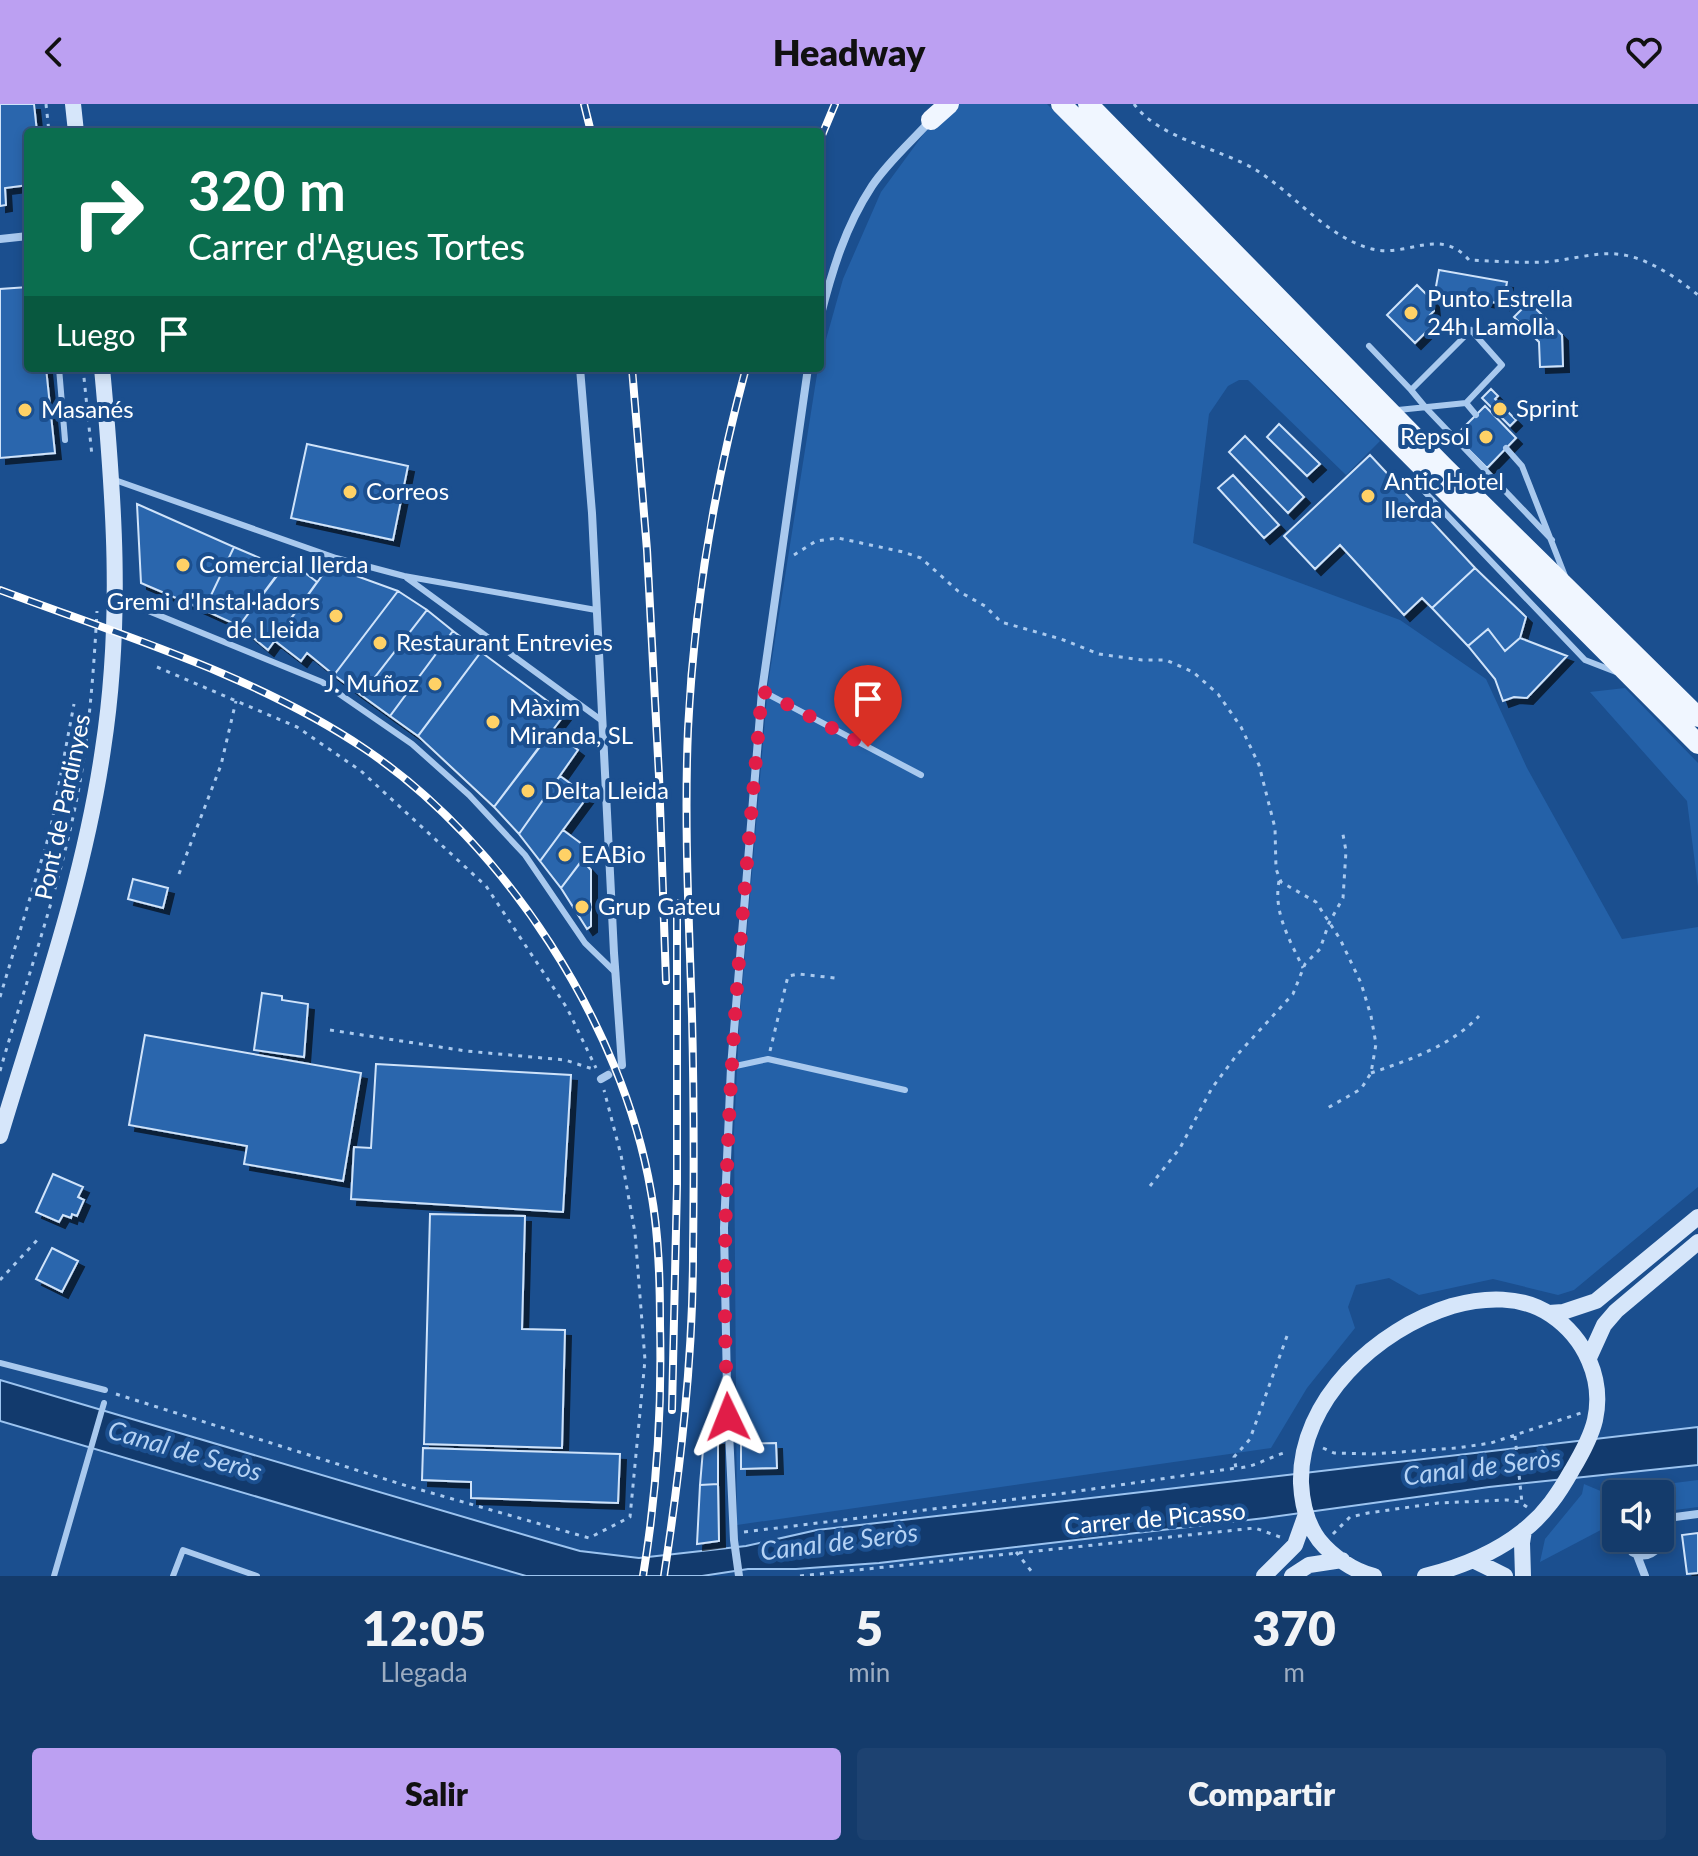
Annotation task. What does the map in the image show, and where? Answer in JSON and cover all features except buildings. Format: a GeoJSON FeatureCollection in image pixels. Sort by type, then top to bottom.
{"type":"FeatureCollection","features":[{"type":"Feature","properties":{"kind":"main road"},"geometry":{"type":"LineString","coordinates":[[73,104],[76,128]]}},
{"type":"Feature","properties":{"kind":"main road"},"geometry":{"type":"LineString","coordinates":[[936,112],[949,104]]}},
{"type":"Feature","properties":{"kind":"main road"},"geometry":{"type":"LineString","coordinates":[[1061,104],[1698,744]]}},
{"type":"Feature","properties":{"kind":"main road"},"geometry":{"type":"LineString","coordinates":[[1088,104],[1389,411],[1698,717]]}},
{"type":"Feature","properties":{"kind":"main road","name":"Pont de Pardinyes"},"geometry":{"type":"LineString","coordinates":[[0,1136],[72,894],[97,788],[109,708],[116,607],[112,479],[102,372]]}},
{"type":"Feature","properties":{"kind":"main road"},"geometry":{"type":"LineString","coordinates":[[1549,1313],[1563,1312],[1596,1301],[1698,1217]]}},
{"type":"Feature","properties":{"kind":"main road"},"geometry":{"type":"LineString","coordinates":[[1589,1358],[1604,1325],[1616,1311],[1698,1242]]}},
{"type":"Feature","properties":{"kind":"main road"},"geometry":{"type":"LineString","coordinates":[[1374,1576],[1342,1560],[1323,1544],[1305,1517],[1301,1495],[1309,1449],[1330,1395],[1348,1372],[1387,1337],[1413,1322],[1468,1302],[1491,1299],[1522,1302],[1549,1313],[1569,1329],[1589,1358],[1594,1376],[1596,1414],[1579,1458],[1558,1494],[1529,1525],[1475,1561],[1425,1576]]}},
{"type":"Feature","properties":{"kind":"main road"},"geometry":{"type":"LineString","coordinates":[[1264,1576],[1295,1545],[1305,1517]]}},
{"type":"Feature","properties":{"kind":"main road"},"geometry":{"type":"LineString","coordinates":[[1523,1576],[1522,1543],[1529,1525]]}},
{"type":"Feature","properties":{"kind":"main road"},"geometry":{"type":"LineString","coordinates":[[1292,1576],[1309,1565],[1342,1560]]}},
{"type":"Feature","properties":{"kind":"main road"},"geometry":{"type":"LineString","coordinates":[[1475,1561],[1505,1576]]}},
{"type":"Feature","properties":{"kind":"street"},"geometry":{"type":"LineString","coordinates":[[824,302],[834,262],[851,220],[874,183],[936,112]]}},
{"type":"Feature","properties":{"kind":"street"},"geometry":{"type":"LineString","coordinates":[[0,239],[24,236]]}},
{"type":"Feature","properties":{"kind":"street"},"geometry":{"type":"LineString","coordinates":[[580,372],[592,513],[622,1065]]}},
{"type":"Feature","properties":{"kind":"street"},"geometry":{"type":"LineString","coordinates":[[738,1574],[727,1388],[724,1228],[731,1067],[762,691],[807,372]]}},
{"type":"Feature","properties":{"kind":"street"},"geometry":{"type":"LineString","coordinates":[[1674,1517],[1698,1514]]}},
{"type":"Feature","properties":{"kind":"street"},"geometry":{"type":"LineString","coordinates":[[1633,1552],[1643,1556],[1655,1552]]}},
{"type":"Feature","properties":{"kind":"street"},"geometry":{"type":"LineString","coordinates":[[1637,1555],[1645,1576]]}},
{"type":"Feature","properties":{"kind":"lane"},"geometry":{"type":"LineString","coordinates":[[1389,411],[1466,403],[1502,365],[1471,330],[1411,390]]}},
{"type":"Feature","properties":{"kind":"lane"},"geometry":{"type":"LineString","coordinates":[[1369,346],[1552,540]]}},
{"type":"Feature","properties":{"kind":"lane"},"geometry":{"type":"LineString","coordinates":[[59,372],[65,440]]}},
{"type":"Feature","properties":{"kind":"lane"},"geometry":{"type":"LineString","coordinates":[[1466,403],[1476,415]]}},
{"type":"Feature","properties":{"kind":"lane"},"geometry":{"type":"LineString","coordinates":[[1506,448],[1522,466],[1569,586]]}},
{"type":"Feature","properties":{"kind":"lane"},"geometry":{"type":"LineString","coordinates":[[112,479],[336,558],[404,576],[596,610]]}},
{"type":"Feature","properties":{"kind":"lane"},"geometry":{"type":"LineString","coordinates":[[404,576],[601,720]]}},
{"type":"Feature","properties":{"kind":"lane"},"geometry":{"type":"LineString","coordinates":[[141,608],[322,682],[412,744],[469,795],[525,855],[585,943],[616,973]]}},
{"type":"Feature","properties":{"kind":"lane"},"geometry":{"type":"LineString","coordinates":[[762,691],[921,775]]}},
{"type":"Feature","properties":{"kind":"lane"},"geometry":{"type":"LineString","coordinates":[[731,1067],[768,1059],[905,1090]]}},
{"type":"Feature","properties":{"kind":"lane"},"geometry":{"type":"LineString","coordinates":[[0,1363],[105,1390]]}},
{"type":"Feature","properties":{"kind":"lane"},"geometry":{"type":"LineString","coordinates":[[54,1576],[104,1403]]}},
{"type":"Feature","properties":{"kind":"lane"},"geometry":{"type":"LineString","coordinates":[[173,1576],[183,1550],[257,1576]]}},
{"type":"Feature","properties":{"kind":"path"},"geometry":{"type":"LineString","coordinates":[[46,104],[49,128]]}},
{"type":"Feature","properties":{"kind":"path"},"geometry":{"type":"LineString","coordinates":[[1134,104],[1154,123],[1256,170],[1329,227],[1360,245],[1392,251],[1442,243],[1460,250],[1469,260],[1495,261],[1542,262],[1615,254],[1636,258],[1668,274],[1698,295]]}},
{"type":"Feature","properties":{"kind":"path"},"geometry":{"type":"LineString","coordinates":[[83,372],[93,468]]}},
{"type":"Feature","properties":{"kind":"path"},"geometry":{"type":"LineString","coordinates":[[780,563],[816,541],[838,538],[903,552],[921,558],[958,591],[985,606],[1001,622],[1061,639],[1099,654],[1166,660],[1193,672],[1218,694],[1241,727],[1259,765],[1275,828],[1279,878],[1316,902],[1361,983],[1371,1016],[1376,1044],[1371,1073],[1361,1089],[1324,1110]]}},
{"type":"Feature","properties":{"kind":"path"},"geometry":{"type":"LineString","coordinates":[[0,1071],[67,843],[81,776],[92,694],[98,606]]}},
{"type":"Feature","properties":{"kind":"path"},"geometry":{"type":"LineString","coordinates":[[105,1390],[407,1486],[589,1538],[630,1517],[645,1360],[635,1233],[602,1074],[567,1008],[486,886],[361,771],[297,727],[157,667]]}},
{"type":"Feature","properties":{"kind":"path"},"geometry":{"type":"LineString","coordinates":[[179,874],[221,765],[236,701]]}},
{"type":"Feature","properties":{"kind":"path"},"geometry":{"type":"LineString","coordinates":[[0,997],[50,832],[74,704]]}},
{"type":"Feature","properties":{"kind":"path"},"geometry":{"type":"LineString","coordinates":[[1150,1186],[1180,1148],[1212,1088],[1236,1056],[1293,994],[1303,968],[1320,949],[1329,923],[1343,898],[1346,851],[1342,829]]}},
{"type":"Feature","properties":{"kind":"path"},"geometry":{"type":"LineString","coordinates":[[1279,878],[1279,913],[1303,968]]}},
{"type":"Feature","properties":{"kind":"path"},"geometry":{"type":"LineString","coordinates":[[768,1059],[788,976],[799,974],[835,978]]}},
{"type":"Feature","properties":{"kind":"path"},"geometry":{"type":"LineString","coordinates":[[1371,1073],[1409,1060],[1464,1032],[1479,1016]]}},
{"type":"Feature","properties":{"kind":"path"},"geometry":{"type":"LineString","coordinates":[[330,1030],[466,1051],[565,1060],[602,1074]]}},
{"type":"Feature","properties":{"kind":"path"},"geometry":{"type":"LineString","coordinates":[[0,1280],[40,1237]]}},
{"type":"Feature","properties":{"kind":"path"},"geometry":{"type":"LineString","coordinates":[[1236,1468],[1234,1457],[1250,1439],[1287,1336]]}},
{"type":"Feature","properties":{"kind":"path"},"geometry":{"type":"LineString","coordinates":[[734,1536],[1250,1468],[1270,1456],[1309,1449],[1334,1453],[1387,1453],[1457,1448],[1596,1414]]}},
{"type":"Feature","properties":{"kind":"path"},"geometry":{"type":"LineString","coordinates":[[1515,1436],[1522,1503]]}},
{"type":"Feature","properties":{"kind":"path"},"geometry":{"type":"LineString","coordinates":[[1323,1544],[1344,1521],[1356,1514],[1438,1503],[1507,1500],[1522,1503],[1530,1509],[1529,1525]]}},
{"type":"Feature","properties":{"kind":"path","name":"Carrer de Picasso"},"geometry":{"type":"LineString","coordinates":[[800,1576],[1255,1528],[1266,1530],[1295,1545]]}},
{"type":"Feature","properties":{"kind":"path"},"geometry":{"type":"LineString","coordinates":[[1016,1552],[1032,1572]]}},
{"type":"Feature","properties":{"kind":"shaded area"},"geometry":{"type":"Polygon","coordinates":[[[951,104],[1047,104],[1380,441],[1346,475],[1248,380],[1239,380],[1228,386],[1209,414],[1193,543],[1400,620],[1486,679],[1527,768],[1622,939],[1698,927],[1698,1187],[1574,1290],[1558,1295],[1493,1279],[1419,1295],[1389,1278],[1356,1285],[1348,1307],[1355,1328],[1307,1388],[1271,1448],[737,1525],[734,1133],[739,1026],[768,684],[817,372],[824,372],[824,347],[843,279],[881,192],[936,117],[951,104]]]}},
{"type":"Feature","properties":{"kind":"shaded area"},"geometry":{"type":"Polygon","coordinates":[[[1625,688],[1698,763],[1698,887],[1687,801],[1590,692],[1625,688]]]}},
{"type":"Feature","properties":{"kind":"shaded area"},"geometry":{"type":"Polygon","coordinates":[[[1698,1480],[1698,1507],[1674,1510],[1674,1483],[1698,1480]]]}},
{"type":"Feature","properties":{"kind":"shaded area"},"geometry":{"type":"Polygon","coordinates":[[[1584,1484],[1602,1492],[1602,1529],[1540,1562],[1545,1539],[1582,1494],[1584,1484]]]}},
{"type":"Feature","properties":{"kind":"water","name":"Canal de Seròs"},"geometry":{"type":"Polygon","coordinates":[[[0,1380],[580,1551],[639,1558],[746,1546],[817,1530],[1698,1427],[1698,1465],[1489,1487],[1265,1518],[879,1563],[748,1569],[702,1576],[526,1576],[0,1421],[0,1380]]]}},
{"type":"Feature","properties":{"kind":"tunnel"},"geometry":{"type":"LineString","coordinates":[[608,1075],[622,1065]]}},
{"type":"Feature","properties":{"kind":"railway"},"geometry":{"type":"LineString","coordinates":[[584,104],[590,128]]}},
{"type":"Feature","properties":{"kind":"railway"},"geometry":{"type":"LineString","coordinates":[[824,130],[835,104]]}},
{"type":"Feature","properties":{"kind":"railway"},"geometry":{"type":"LineString","coordinates":[[632,372],[647,550],[666,981]]}},
{"type":"Feature","properties":{"kind":"railway"},"geometry":{"type":"LineString","coordinates":[[664,1576],[691,1335],[694,1165],[687,872],[691,683],[707,547],[724,457],[745,372]]}},
{"type":"Feature","properties":{"kind":"railway"},"geometry":{"type":"LineString","coordinates":[[0,590],[234,678],[279,699],[365,749],[416,788],[465,835],[510,887],[550,944],[585,1004],[614,1066],[636,1129],[654,1208],[659,1274],[660,1387],[658,1450],[643,1576]]}},
{"type":"Feature","properties":{"kind":"railway"},"geometry":{"type":"LineString","coordinates":[[672,1410],[677,1185],[677,903]]}},
{"type":"Feature","properties":{"kind":"place","name":"Punto Estrella 24h Lamolla"},"geometry":{"type":"Point","coordinates":[1411,313]}},
{"type":"Feature","properties":{"kind":"place","name":"Sprint"},"geometry":{"type":"Point","coordinates":[1500,409]}},
{"type":"Feature","properties":{"kind":"place","name":"Masanés"},"geometry":{"type":"Point","coordinates":[25,410]}},
{"type":"Feature","properties":{"kind":"place","name":"Repsol"},"geometry":{"type":"Point","coordinates":[1486,437]}},
{"type":"Feature","properties":{"kind":"place","name":"Correos"},"geometry":{"type":"Point","coordinates":[350,492]}},
{"type":"Feature","properties":{"kind":"place","name":"Antic Hotel Ilerda"},"geometry":{"type":"Point","coordinates":[1368,496]}},
{"type":"Feature","properties":{"kind":"place","name":"Comercial Ilerda"},"geometry":{"type":"Point","coordinates":[183,565]}},
{"type":"Feature","properties":{"kind":"place","name":"Gremi d'Instal·ladors de Lleida"},"geometry":{"type":"Point","coordinates":[336,616]}},
{"type":"Feature","properties":{"kind":"place","name":"Restaurant Entrevies"},"geometry":{"type":"Point","coordinates":[380,643]}},
{"type":"Feature","properties":{"kind":"place","name":"J. Muñoz"},"geometry":{"type":"Point","coordinates":[435,684]}},
{"type":"Feature","properties":{"kind":"place","name":"Màxim Miranda, SL"},"geometry":{"type":"Point","coordinates":[493,722]}},
{"type":"Feature","properties":{"kind":"place","name":"Delta Lleida"},"geometry":{"type":"Point","coordinates":[528,791]}},
{"type":"Feature","properties":{"kind":"place","name":"EABio"},"geometry":{"type":"Point","coordinates":[565,855]}},
{"type":"Feature","properties":{"kind":"place","name":"Grup Gateu"},"geometry":{"type":"Point","coordinates":[582,907]}},
{"type":"Feature","properties":{"kind":"route"},"geometry":{"type":"LineString","coordinates":[[728,1417],[724,1228],[731,1067],[762,691],[868,747]]}}]}
